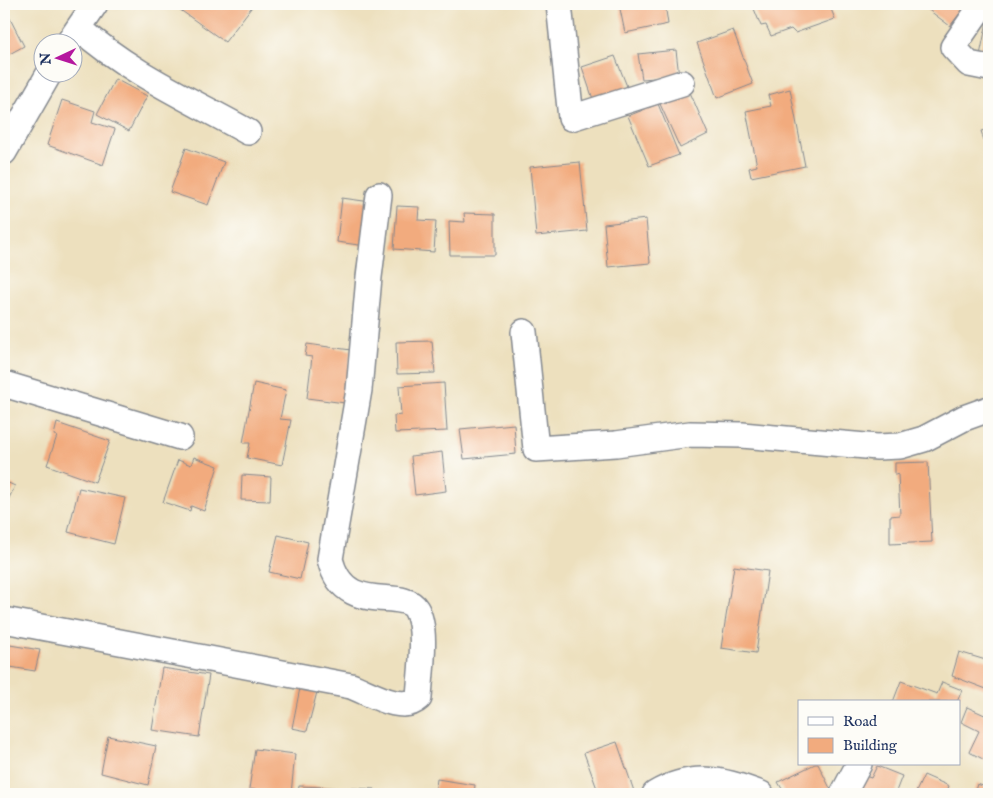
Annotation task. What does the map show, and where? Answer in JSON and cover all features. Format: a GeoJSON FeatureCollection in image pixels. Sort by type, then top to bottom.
{"type":"FeatureCollection","features":[{"type":"Feature","properties":{"kind":"street"},"geometry":{"type":"LineString","coordinates":[[76,32],[95,4]]}},
{"type":"Feature","properties":{"kind":"street"},"geometry":{"type":"LineString","coordinates":[[559,4],[571,118],[682,83]]}},
{"type":"Feature","properties":{"kind":"street"},"geometry":{"type":"LineString","coordinates":[[982,5],[953,47],[969,64],[989,68]]}},
{"type":"Feature","properties":{"kind":"street"},"geometry":{"type":"LineString","coordinates":[[82,38],[98,44],[135,68],[248,132]]}},
{"type":"Feature","properties":{"kind":"street"},"geometry":{"type":"LineString","coordinates":[[4,152],[44,82]]}},
{"type":"Feature","properties":{"kind":"street"},"geometry":{"type":"LineString","coordinates":[[4,620],[351,686],[402,706],[412,704],[419,698],[422,626],[416,608],[406,602],[364,596],[349,590],[334,576],[330,559],[359,390],[368,277],[379,195]]}},
{"type":"Feature","properties":{"kind":"street"},"geometry":{"type":"LineString","coordinates":[[524,332],[536,449],[616,444],[690,434],[742,435],[877,447],[900,446],[924,440],[964,418],[989,409]]}},
{"type":"Feature","properties":{"kind":"street"},"geometry":{"type":"LineString","coordinates":[[4,384],[180,436]]}},
{"type":"Feature","properties":{"kind":"street"},"geometry":{"type":"LineString","coordinates":[[843,794],[857,766]]}},
{"type":"Feature","properties":{"kind":"street"},"geometry":{"type":"LineString","coordinates":[[655,794],[664,789],[702,779],[738,785],[761,794]]}},
{"type":"Feature","properties":{"kind":"building"},"geometry":{"type":"Polygon","coordinates":[[[172,4],[254,4],[225,42],[172,4]]]}},
{"type":"Feature","properties":{"kind":"building"},"geometry":{"type":"Polygon","coordinates":[[[619,4],[665,4],[668,24],[625,33],[619,4]]]}},
{"type":"Feature","properties":{"kind":"building"},"geometry":{"type":"Polygon","coordinates":[[[752,4],[829,4],[835,19],[795,33],[791,29],[771,36],[766,25],[761,26],[752,4]]]}},
{"type":"Feature","properties":{"kind":"building"},"geometry":{"type":"Polygon","coordinates":[[[923,4],[967,4],[950,26],[923,4]]]}},
{"type":"Feature","properties":{"kind":"building"},"geometry":{"type":"Polygon","coordinates":[[[4,7],[24,46],[4,57],[4,7]]]}},
{"type":"Feature","properties":{"kind":"building"},"geometry":{"type":"Polygon","coordinates":[[[989,17],[989,62],[979,60],[989,17]]]}},
{"type":"Feature","properties":{"kind":"building"},"geometry":{"type":"Polygon","coordinates":[[[733,30],[753,84],[717,98],[697,43],[733,30]]]}},
{"type":"Feature","properties":{"kind":"building"},"geometry":{"type":"Polygon","coordinates":[[[676,50],[679,76],[642,79],[638,54],[676,50]]]}},
{"type":"Feature","properties":{"kind":"building"},"geometry":{"type":"Polygon","coordinates":[[[615,56],[630,94],[595,105],[582,67],[615,56]]]}},
{"type":"Feature","properties":{"kind":"building"},"geometry":{"type":"Polygon","coordinates":[[[115,79],[147,96],[129,131],[97,114],[115,79]]]}},
{"type":"Feature","properties":{"kind":"building"},"geometry":{"type":"Polygon","coordinates":[[[790,89],[805,166],[751,177],[749,168],[757,166],[746,111],[771,106],[768,95],[790,89]]]}},
{"type":"Feature","properties":{"kind":"building"},"geometry":{"type":"Polygon","coordinates":[[[689,90],[708,134],[680,148],[660,104],[689,90]]]}},
{"type":"Feature","properties":{"kind":"building"},"geometry":{"type":"Polygon","coordinates":[[[62,100],[95,111],[92,122],[115,129],[103,165],[47,145],[62,100]]]}},
{"type":"Feature","properties":{"kind":"building"},"geometry":{"type":"Polygon","coordinates":[[[658,104],[679,155],[649,166],[628,116],[658,104]]]}},
{"type":"Feature","properties":{"kind":"building"},"geometry":{"type":"Polygon","coordinates":[[[989,129],[989,155],[981,131],[989,129]]]}},
{"type":"Feature","properties":{"kind":"building"},"geometry":{"type":"Polygon","coordinates":[[[186,148],[224,162],[208,205],[170,192],[186,148]]]}},
{"type":"Feature","properties":{"kind":"building"},"geometry":{"type":"Polygon","coordinates":[[[580,162],[587,231],[536,236],[530,167],[580,162]]]}},
{"type":"Feature","properties":{"kind":"building"},"geometry":{"type":"Polygon","coordinates":[[[342,198],[371,202],[366,246],[337,242],[342,198]]]}},
{"type":"Feature","properties":{"kind":"building"},"geometry":{"type":"Polygon","coordinates":[[[397,206],[419,207],[418,220],[436,221],[434,252],[394,249],[397,206]]]}},
{"type":"Feature","properties":{"kind":"building"},"geometry":{"type":"Polygon","coordinates":[[[464,213],[495,214],[495,255],[450,255],[449,221],[465,222],[464,213]]]}},
{"type":"Feature","properties":{"kind":"building"},"geometry":{"type":"Polygon","coordinates":[[[646,219],[650,263],[608,267],[604,224],[646,219]]]}},
{"type":"Feature","properties":{"kind":"building"},"geometry":{"type":"Polygon","coordinates":[[[432,341],[435,373],[397,374],[396,342],[432,341]]]}},
{"type":"Feature","properties":{"kind":"building"},"geometry":{"type":"Polygon","coordinates":[[[307,344],[351,350],[345,403],[307,398],[312,357],[305,356],[307,344]]]}},
{"type":"Feature","properties":{"kind":"building"},"geometry":{"type":"Polygon","coordinates":[[[254,383],[286,390],[280,419],[291,420],[282,465],[247,458],[250,443],[243,443],[254,383]]]}},
{"type":"Feature","properties":{"kind":"building"},"geometry":{"type":"Polygon","coordinates":[[[444,383],[447,431],[395,433],[394,416],[401,415],[399,386],[444,383]]]}},
{"type":"Feature","properties":{"kind":"building"},"geometry":{"type":"Polygon","coordinates":[[[57,423],[110,441],[95,482],[47,465],[57,436],[54,435],[57,423]]]}},
{"type":"Feature","properties":{"kind":"building"},"geometry":{"type":"Polygon","coordinates":[[[514,424],[516,454],[464,459],[460,429],[514,424]]]}},
{"type":"Feature","properties":{"kind":"building"},"geometry":{"type":"Polygon","coordinates":[[[442,452],[446,491],[415,495],[411,456],[442,452]]]}},
{"type":"Feature","properties":{"kind":"building"},"geometry":{"type":"Polygon","coordinates":[[[194,457],[218,466],[204,511],[191,506],[190,511],[163,502],[178,460],[191,465],[194,457]]]}},
{"type":"Feature","properties":{"kind":"building"},"geometry":{"type":"Polygon","coordinates":[[[928,462],[932,542],[890,544],[890,516],[900,515],[898,474],[895,475],[895,463],[928,462]]]}},
{"type":"Feature","properties":{"kind":"building"},"geometry":{"type":"Polygon","coordinates":[[[242,475],[271,477],[270,501],[241,500],[242,475]]]}},
{"type":"Feature","properties":{"kind":"building"},"geometry":{"type":"Polygon","coordinates":[[[4,481],[15,486],[4,508],[4,481]]]}},
{"type":"Feature","properties":{"kind":"building"},"geometry":{"type":"Polygon","coordinates":[[[79,488],[125,498],[114,544],[68,532],[79,488]]]}},
{"type":"Feature","properties":{"kind":"building"},"geometry":{"type":"Polygon","coordinates":[[[278,535],[308,542],[300,579],[269,572],[278,535]]]}},
{"type":"Feature","properties":{"kind":"building"},"geometry":{"type":"Polygon","coordinates":[[[734,566],[768,571],[756,653],[721,648],[734,566]]]}},
{"type":"Feature","properties":{"kind":"building"},"geometry":{"type":"Polygon","coordinates":[[[4,644],[40,650],[35,671],[4,666],[4,644]]]}},
{"type":"Feature","properties":{"kind":"building"},"geometry":{"type":"Polygon","coordinates":[[[959,652],[989,661],[989,690],[952,676],[959,652]]]}},
{"type":"Feature","properties":{"kind":"building"},"geometry":{"type":"Polygon","coordinates":[[[162,668],[209,675],[199,737],[152,730],[162,668]]]}},
{"type":"Feature","properties":{"kind":"building"},"geometry":{"type":"Polygon","coordinates":[[[901,681],[937,694],[942,682],[962,690],[958,700],[894,700],[901,681]]]}},
{"type":"Feature","properties":{"kind":"building"},"geometry":{"type":"Polygon","coordinates":[[[300,688],[317,692],[307,731],[292,728],[300,688]]]}},
{"type":"Feature","properties":{"kind":"building"},"geometry":{"type":"Polygon","coordinates":[[[967,707],[989,717],[989,762],[969,752],[979,731],[961,722],[967,707]]]}},
{"type":"Feature","properties":{"kind":"building"},"geometry":{"type":"Polygon","coordinates":[[[108,736],[156,746],[148,785],[101,773],[108,736]]]}},
{"type":"Feature","properties":{"kind":"building"},"geometry":{"type":"Polygon","coordinates":[[[617,742],[635,794],[599,794],[584,753],[617,742]]]}},
{"type":"Feature","properties":{"kind":"building"},"geometry":{"type":"Polygon","coordinates":[[[255,749],[295,754],[291,794],[249,789],[255,749]]]}},
{"type":"Feature","properties":{"kind":"building"},"geometry":{"type":"Polygon","coordinates":[[[811,766],[819,766],[833,794],[785,794],[778,782],[811,766]]]}},
{"type":"Feature","properties":{"kind":"building"},"geometry":{"type":"Polygon","coordinates":[[[877,766],[902,776],[895,794],[858,794],[865,776],[871,778],[877,766]]]}},
{"type":"Feature","properties":{"kind":"building"},"geometry":{"type":"Polygon","coordinates":[[[924,775],[949,786],[946,794],[915,794],[924,775]]]}},
{"type":"Feature","properties":{"kind":"building"},"geometry":{"type":"Polygon","coordinates":[[[437,779],[475,785],[474,794],[435,794],[437,779]]]}},
{"type":"Feature","properties":{"kind":"building"},"geometry":{"type":"Polygon","coordinates":[[[977,784],[989,788],[989,794],[974,794],[977,784]]]}},
{"type":"Feature","properties":{"kind":"building"},"geometry":{"type":"Polygon","coordinates":[[[299,786],[375,789],[374,794],[298,794],[299,786]]]}}]}
